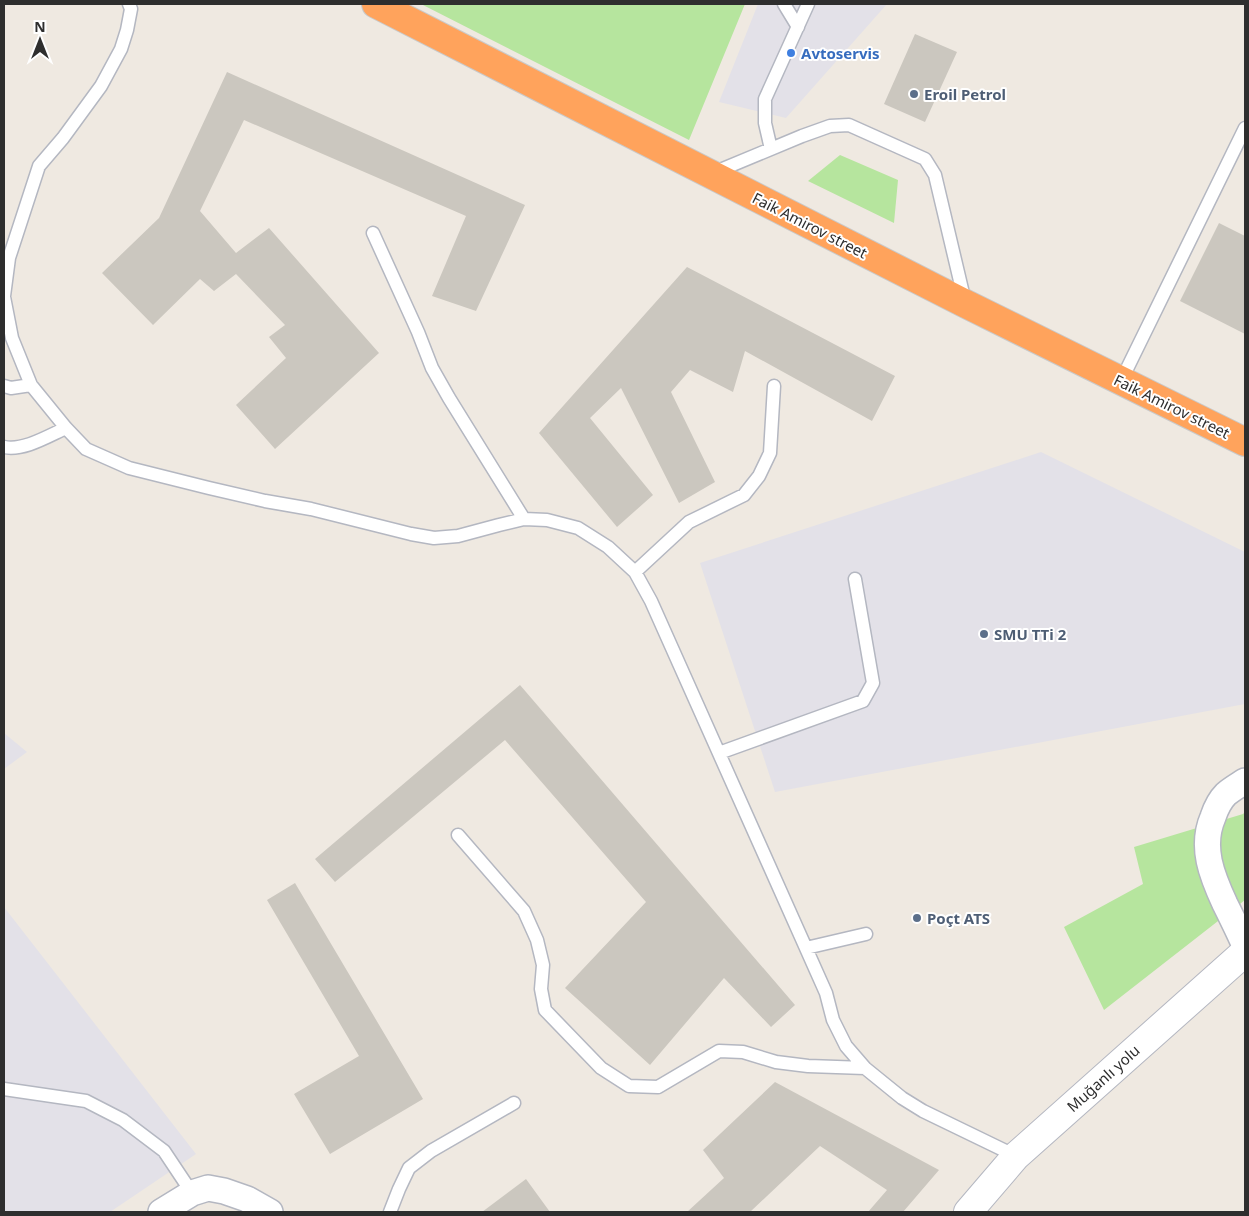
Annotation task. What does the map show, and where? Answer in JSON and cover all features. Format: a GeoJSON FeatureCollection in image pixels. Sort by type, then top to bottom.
{"type":"FeatureCollection","features":[{"type":"Feature","properties":{"kind":"highway","name":"Faik Amirov street"},"geometry":{"type":"LineString","coordinates":[[376,4],[966,304],[1245,442]]}},
{"type":"Feature","properties":{"kind":"street"},"geometry":{"type":"LineString","coordinates":[[1245,780],[1226,794],[1217,806],[1210,822],[1207,838],[1207,856],[1217,886],[1245,946]]}},
{"type":"Feature","properties":{"kind":"street","name":"Muğanlı yolu"},"geometry":{"type":"LineString","coordinates":[[968,1212],[1016,1156],[1245,952]]}},
{"type":"Feature","properties":{"kind":"street"},"geometry":{"type":"LineString","coordinates":[[161,1212],[192,1193],[208,1188],[247,1199],[270,1212]]}},
{"type":"Feature","properties":{"kind":"lane"},"geometry":{"type":"LineString","coordinates":[[129,4],[131,9],[121,49],[101,86],[63,138],[39,166],[9,258],[4,296],[12,338],[31,385],[86,449],[129,468],[265,501],[311,509],[434,538],[458,536],[524,519],[547,520],[578,528],[608,547],[635,572],[651,601],[826,993],[833,1020],[846,1046],[865,1068],[902,1098],[923,1111],[1016,1156]]}},
{"type":"Feature","properties":{"kind":"lane"},"geometry":{"type":"LineString","coordinates":[[784,4],[798,27]]}},
{"type":"Feature","properties":{"kind":"lane"},"geometry":{"type":"LineString","coordinates":[[771,149],[765,123],[765,99],[808,4]]}},
{"type":"Feature","properties":{"kind":"lane"},"geometry":{"type":"LineString","coordinates":[[710,174],[830,126],[849,125],[924,159],[935,175],[966,304]]}},
{"type":"Feature","properties":{"kind":"lane"},"geometry":{"type":"LineString","coordinates":[[1121,381],[1245,128]]}},
{"type":"Feature","properties":{"kind":"lane"},"geometry":{"type":"LineString","coordinates":[[373,233],[418,332],[432,368],[524,519]]}},
{"type":"Feature","properties":{"kind":"lane"},"geometry":{"type":"LineString","coordinates":[[4,386],[11,388],[31,385]]}},
{"type":"Feature","properties":{"kind":"lane"},"geometry":{"type":"LineString","coordinates":[[635,572],[688,522],[744,495],[758,476],[770,452],[774,386]]}},
{"type":"Feature","properties":{"kind":"lane"},"geometry":{"type":"LineString","coordinates":[[4,447],[10,448],[32,444],[66,428]]}},
{"type":"Feature","properties":{"kind":"lane"},"geometry":{"type":"LineString","coordinates":[[719,753],[864,701],[873,683],[856,579]]}},
{"type":"Feature","properties":{"kind":"lane"},"geometry":{"type":"LineString","coordinates":[[458,835],[524,911],[537,940],[543,965],[541,989],[545,1010],[601,1068],[629,1086],[658,1088],[719,1051],[742,1052],[776,1062],[808,1066],[865,1068]]}},
{"type":"Feature","properties":{"kind":"lane"},"geometry":{"type":"LineString","coordinates":[[806,948],[866,934]]}},
{"type":"Feature","properties":{"kind":"lane"},"geometry":{"type":"LineString","coordinates":[[4,1089],[86,1101],[123,1120],[164,1151],[192,1193]]}},
{"type":"Feature","properties":{"kind":"lane"},"geometry":{"type":"LineString","coordinates":[[390,1212],[409,1168],[514,1103]]}},
{"type":"Feature","properties":{"kind":"shaded area","name":"Avtoservis"},"geometry":{"type":"Polygon","coordinates":[[[758,4],[887,4],[786,118],[719,102],[758,4]]]}},
{"type":"Feature","properties":{"kind":"shaded area","name":"SMU TTi 2"},"geometry":{"type":"Polygon","coordinates":[[[1041,452],[1245,552],[1245,704],[775,792],[700,563],[1041,452]]]}},
{"type":"Feature","properties":{"kind":"shaded area"},"geometry":{"type":"Polygon","coordinates":[[[4,733],[27,752],[4,769],[4,733]]]}},
{"type":"Feature","properties":{"kind":"shaded area"},"geometry":{"type":"Polygon","coordinates":[[[4,907],[196,1154],[110,1212],[4,1212],[4,907]]]}},
{"type":"Feature","properties":{"kind":"green space"},"geometry":{"type":"Polygon","coordinates":[[[421,4],[745,4],[689,140],[421,4]]]}},
{"type":"Feature","properties":{"kind":"green space"},"geometry":{"type":"Polygon","coordinates":[[[840,155],[898,180],[894,223],[808,181],[840,155]]]}},
{"type":"Feature","properties":{"kind":"green space"},"geometry":{"type":"Polygon","coordinates":[[[1245,812],[1245,900],[1104,1010],[1064,927],[1143,884],[1134,847],[1245,812]]]}},
{"type":"Feature","properties":{"kind":"building"},"geometry":{"type":"Polygon","coordinates":[[[915,34],[957,52],[925,122],[884,104],[915,34]]]}},
{"type":"Feature","properties":{"kind":"building"},"geometry":{"type":"Polygon","coordinates":[[[227,72],[525,205],[476,311],[432,296],[466,216],[244,120],[200,211],[236,253],[269,228],[379,353],[275,449],[236,405],[286,358],[269,337],[285,325],[236,274],[214,291],[200,279],[153,325],[102,273],[159,218],[227,72]]]}},
{"type":"Feature","properties":{"kind":"building"},"geometry":{"type":"Polygon","coordinates":[[[1219,223],[1245,236],[1245,334],[1180,301],[1219,223]]]}},
{"type":"Feature","properties":{"kind":"building"},"geometry":{"type":"Polygon","coordinates":[[[687,267],[895,376],[872,421],[745,351],[733,392],[690,370],[671,392],[715,482],[679,503],[621,388],[590,418],[653,495],[617,527],[539,433],[687,267]]]}},
{"type":"Feature","properties":{"kind":"building"},"geometry":{"type":"Polygon","coordinates":[[[520,685],[795,1005],[771,1027],[724,978],[650,1065],[565,988],[646,902],[505,740],[335,882],[315,859],[520,685]]]}},
{"type":"Feature","properties":{"kind":"building"},"geometry":{"type":"Polygon","coordinates":[[[295,883],[423,1099],[330,1154],[294,1094],[359,1056],[267,900],[295,883]]]}},
{"type":"Feature","properties":{"kind":"building"},"geometry":{"type":"Polygon","coordinates":[[[775,1082],[939,1170],[903,1212],[868,1212],[887,1190],[820,1146],[750,1212],[687,1212],[724,1178],[703,1150],[775,1082]]]}},
{"type":"Feature","properties":{"kind":"building"},"geometry":{"type":"Polygon","coordinates":[[[526,1179],[550,1212],[482,1212],[526,1179]]]}},
{"type":"Feature","properties":{"kind":"place","name":"Avtoservis"},"geometry":{"type":"Point","coordinates":[791,53]}},
{"type":"Feature","properties":{"kind":"place","name":"Eroil Petrol"},"geometry":{"type":"Point","coordinates":[914,94]}},
{"type":"Feature","properties":{"kind":"place","name":"SMU TTi 2"},"geometry":{"type":"Point","coordinates":[984,634]}},
{"type":"Feature","properties":{"kind":"place","name":"Poçt ATS"},"geometry":{"type":"Point","coordinates":[917,918]}}]}
